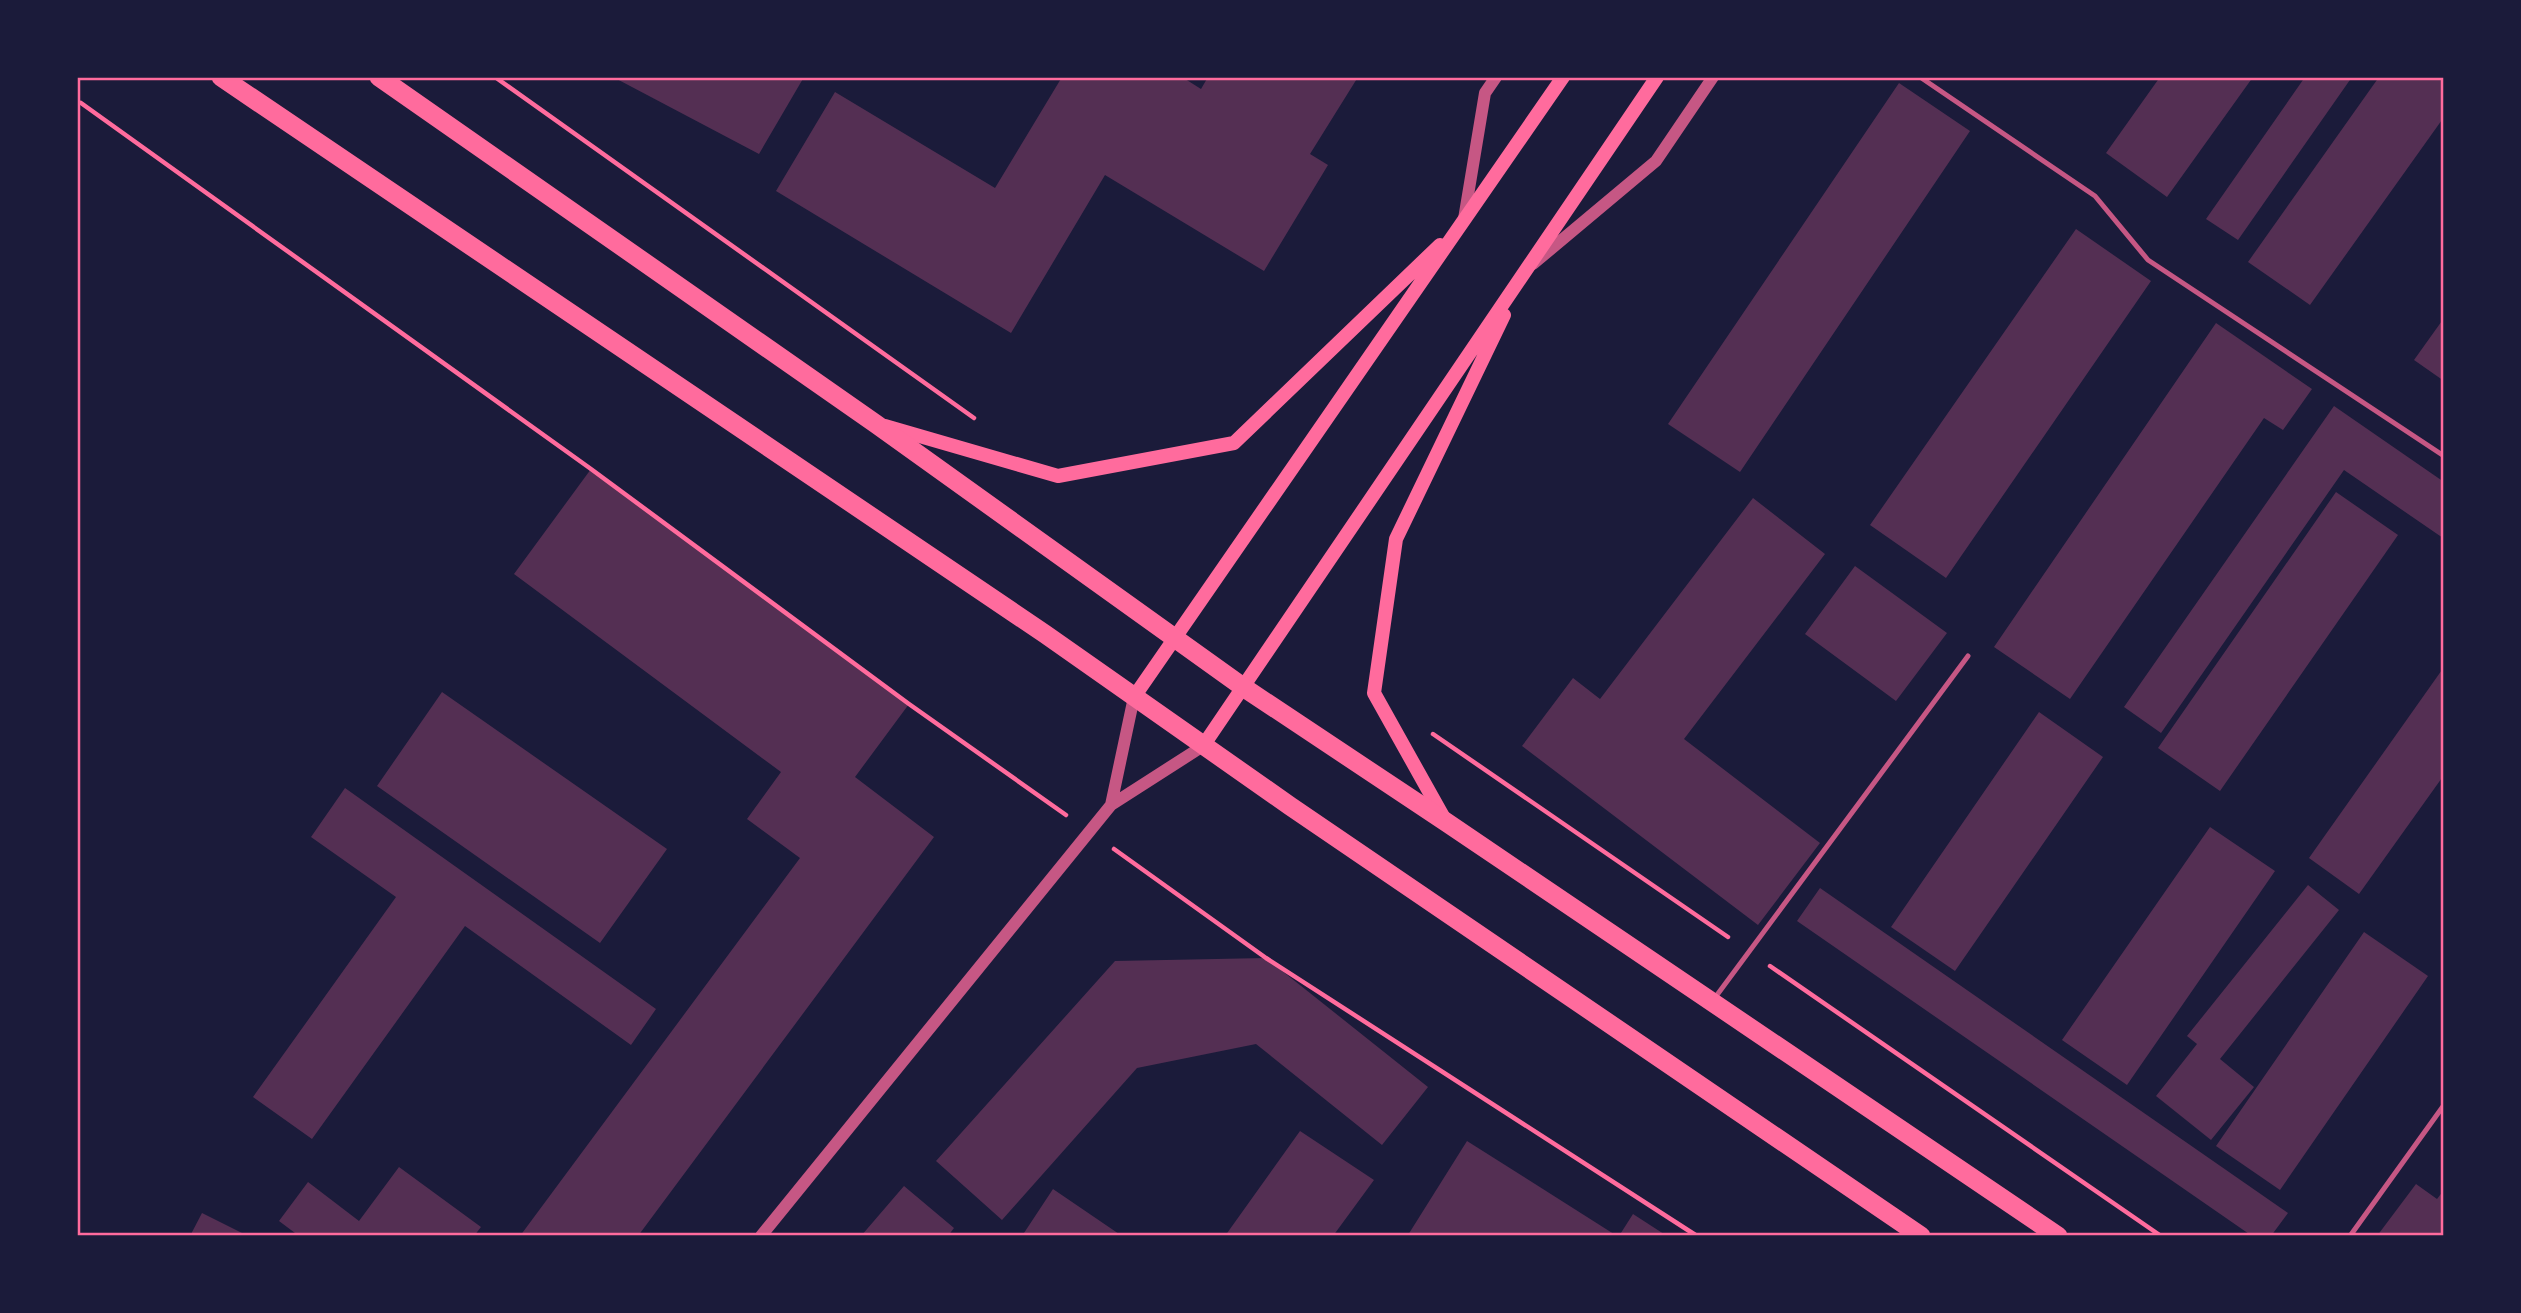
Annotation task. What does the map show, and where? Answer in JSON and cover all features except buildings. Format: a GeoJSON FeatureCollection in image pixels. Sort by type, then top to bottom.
{"type":"FeatureCollection","features":[{"type":"Feature","properties":{"kind":"highway"},"geometry":{"type":"LineString","coordinates":[[221,77],[1045,634],[1203,746],[1921,1236]]}},
{"type":"Feature","properties":{"kind":"highway"},"geometry":{"type":"LineString","coordinates":[[379,77],[876,424],[1243,688],[2058,1236]]}},
{"type":"Feature","properties":{"kind":"main road"},"geometry":{"type":"LineString","coordinates":[[1134,697],[1563,77]]}},
{"type":"Feature","properties":{"kind":"main road"},"geometry":{"type":"LineString","coordinates":[[1203,746],[1657,77]]}},
{"type":"Feature","properties":{"kind":"main road"},"geometry":{"type":"LineString","coordinates":[[876,424],[1058,476],[1234,443],[1463,222]]}},
{"type":"Feature","properties":{"kind":"main road"},"geometry":{"type":"LineString","coordinates":[[1446,822],[1374,693],[1396,539],[1525,271]]}},
{"type":"Feature","properties":{"kind":"street"},"geometry":{"type":"LineString","coordinates":[[1463,222],[1485,93],[1496,77]]}},
{"type":"Feature","properties":{"kind":"street"},"geometry":{"type":"LineString","coordinates":[[1525,271],[1656,161],[1713,77]]}},
{"type":"Feature","properties":{"kind":"street"},"geometry":{"type":"LineString","coordinates":[[1111,805],[1134,697]]}},
{"type":"Feature","properties":{"kind":"street"},"geometry":{"type":"LineString","coordinates":[[761,1236],[1111,805],[1203,746]]}},
{"type":"Feature","properties":{"kind":"lane"},"geometry":{"type":"LineString","coordinates":[[1920,77],[2095,196],[2148,260],[2444,456]]}},
{"type":"Feature","properties":{"kind":"lane"},"geometry":{"type":"LineString","coordinates":[[1712,1002],[1968,656]]}},
{"type":"Feature","properties":{"kind":"lane"},"geometry":{"type":"LineString","coordinates":[[2350,1236],[2444,1105]]}},
{"type":"Feature","properties":{"kind":"path"},"geometry":{"type":"LineString","coordinates":[[495,77],[980,422]]}},
{"type":"Feature","properties":{"kind":"path"},"geometry":{"type":"LineString","coordinates":[[77,100],[591,469],[909,704],[1266,958],[1697,1236]]}}]}
